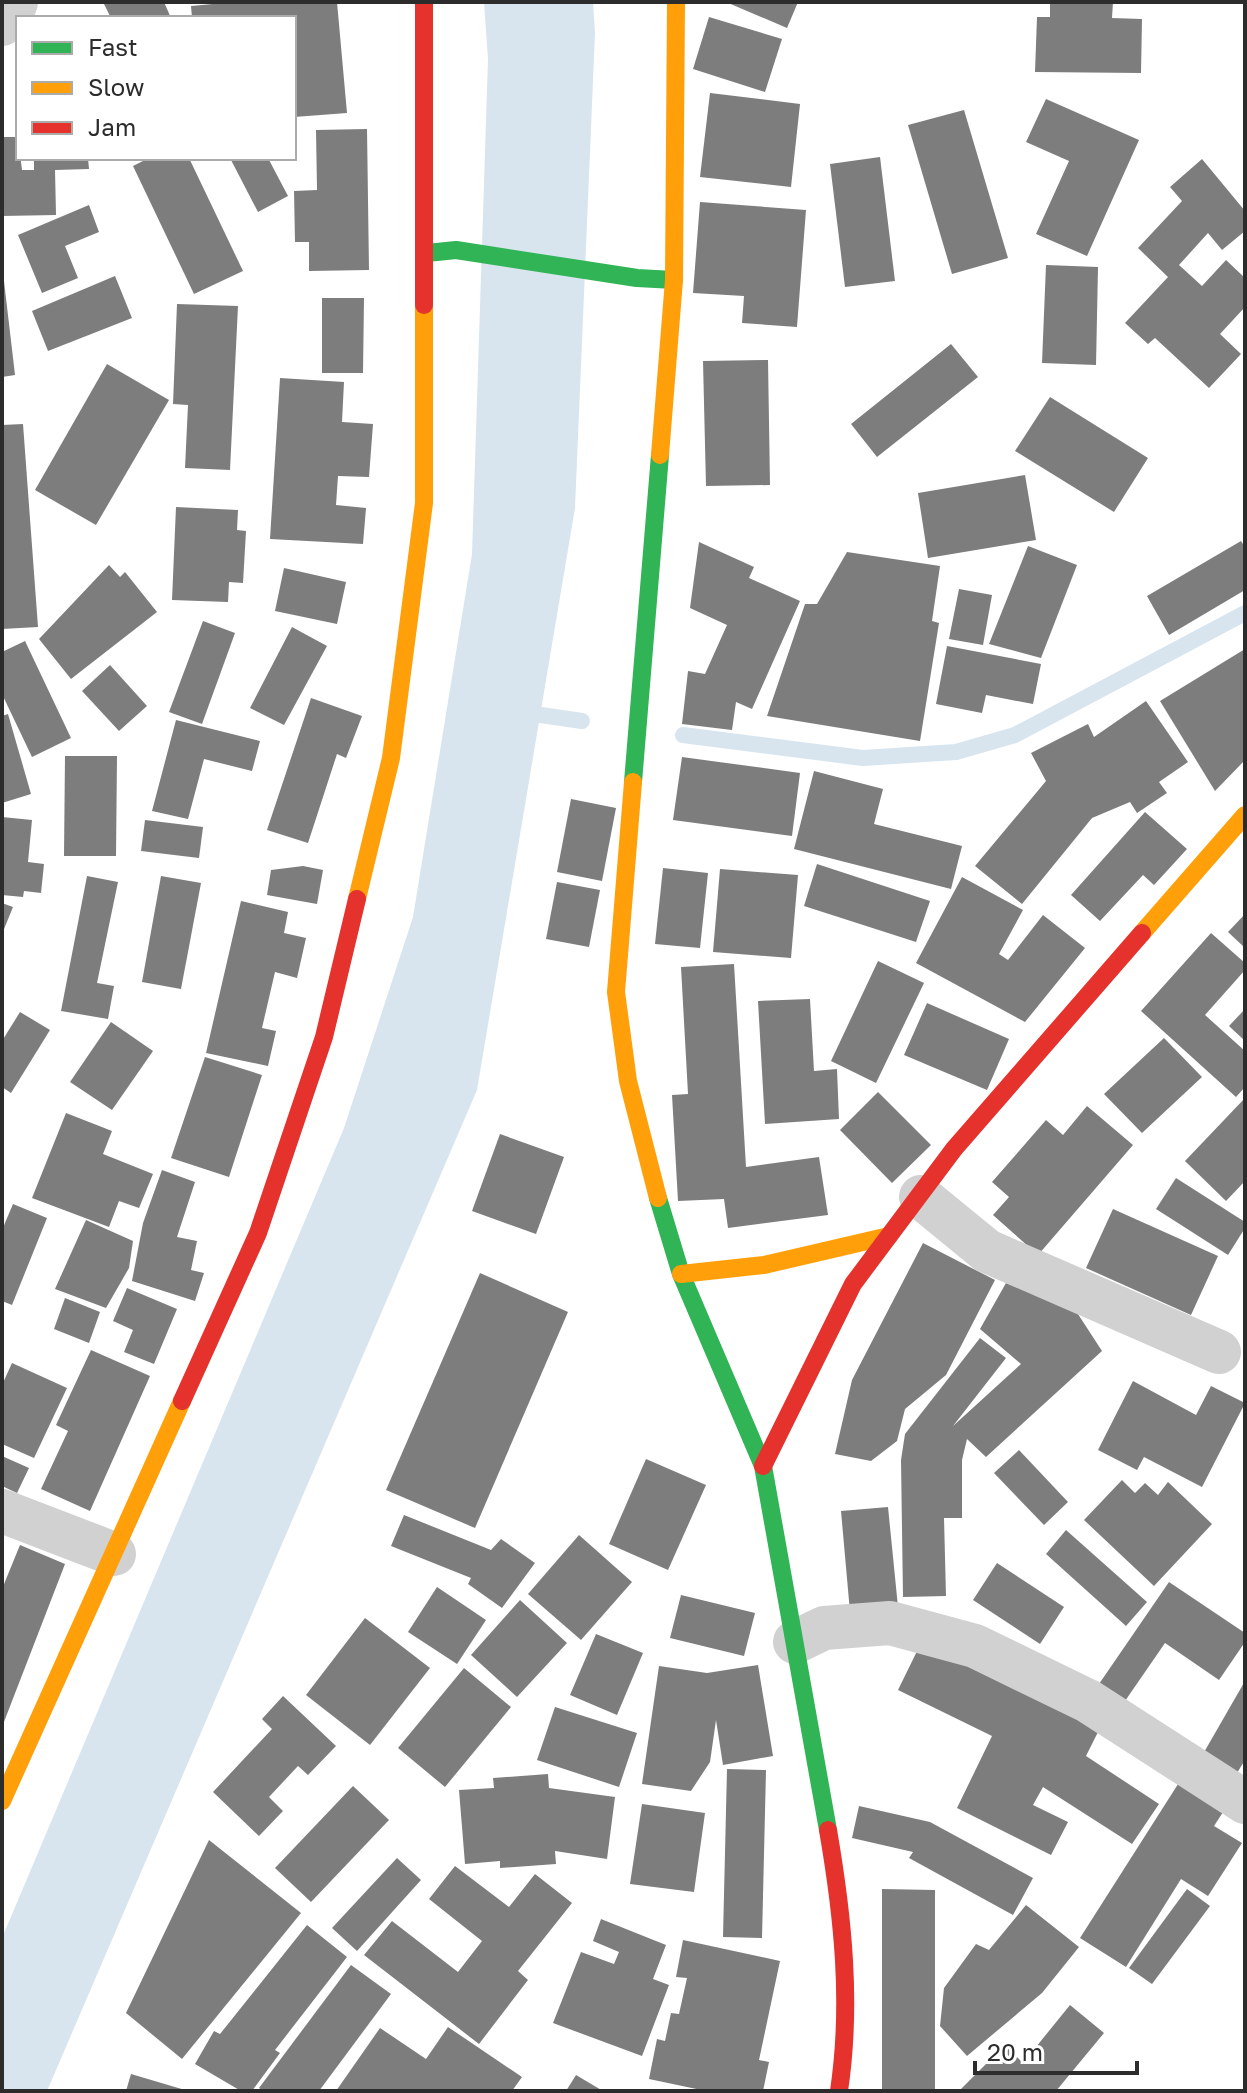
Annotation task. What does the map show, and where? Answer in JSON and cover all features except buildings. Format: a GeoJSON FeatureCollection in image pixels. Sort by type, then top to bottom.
{"type":"FeatureCollection","features":[{"type":"Feature","properties":{"kind":"street"},"geometry":{"type":"LineString","coordinates":[[2,24],[11,16],[16,2]]}},
{"type":"Feature","properties":{"kind":"street"},"geometry":{"type":"LineString","coordinates":[[2,1801],[258,1233],[324,1037],[391,758],[424,503],[427,253],[424,2]]}},
{"type":"Feature","properties":{"kind":"street"},"geometry":{"type":"LineString","coordinates":[[676,2],[674,280],[616,992],[628,1081],[649,1170],[681,1274],[763,1466],[841,1905],[847,2037],[839,2091]]}},
{"type":"Feature","properties":{"kind":"street"},"geometry":{"type":"LineString","coordinates":[[427,253],[456,250],[637,278],[674,280]]}},
{"type":"Feature","properties":{"kind":"street"},"geometry":{"type":"LineString","coordinates":[[763,1466],[853,1284],[954,1149],[1245,815]]}},
{"type":"Feature","properties":{"kind":"street"},"geometry":{"type":"LineString","coordinates":[[921,1197],[987,1251],[1219,1352]]}},
{"type":"Feature","properties":{"kind":"street"},"geometry":{"type":"LineString","coordinates":[[681,1274],[764,1265],[889,1236]]}},
{"type":"Feature","properties":{"kind":"street"},"geometry":{"type":"LineString","coordinates":[[2,1511],[114,1554]]}},
{"type":"Feature","properties":{"kind":"street"},"geometry":{"type":"LineString","coordinates":[[795,1642],[824,1628],[890,1623],[975,1646],[1088,1701],[1245,1802]]}},
{"type":"Feature","properties":{"kind":"shaded area"},"geometry":{"type":"Polygon","coordinates":[[[484,2],[593,2],[595,33],[575,508],[477,1090],[47,2091],[2,2091],[2,1938],[344,1128],[413,917],[472,554],[488,59],[484,2]]]}},
{"type":"Feature","properties":{"kind":"waterway"},"geometry":{"type":"LineString","coordinates":[[683,735],[863,758],[956,752],[1015,735],[1245,613]]}},
{"type":"Feature","properties":{"kind":"waterway"},"geometry":{"type":"LineString","coordinates":[[520,712],[582,721]]}},
{"type":"Feature","properties":{"kind":"traffic: fast"},"geometry":{"type":"LineString","coordinates":[[427,253],[456,250],[637,278],[674,280]]}},
{"type":"Feature","properties":{"kind":"traffic: fast"},"geometry":{"type":"LineString","coordinates":[[633,782],[660,455]]}},
{"type":"Feature","properties":{"kind":"traffic: fast"},"geometry":{"type":"LineString","coordinates":[[658,1198],[681,1274],[763,1466],[828,1830]]}},
{"type":"Feature","properties":{"kind":"traffic: slow"},"geometry":{"type":"LineString","coordinates":[[660,455],[674,280],[676,2]]}},
{"type":"Feature","properties":{"kind":"traffic: slow"},"geometry":{"type":"LineString","coordinates":[[357,899],[391,758],[424,503],[424,305]]}},
{"type":"Feature","properties":{"kind":"traffic: slow"},"geometry":{"type":"LineString","coordinates":[[633,782],[616,992],[628,1081],[658,1198]]}},
{"type":"Feature","properties":{"kind":"traffic: slow"},"geometry":{"type":"LineString","coordinates":[[1142,933],[1245,815]]}},
{"type":"Feature","properties":{"kind":"traffic: slow"},"geometry":{"type":"LineString","coordinates":[[681,1274],[764,1265],[889,1236]]}},
{"type":"Feature","properties":{"kind":"traffic: slow"},"geometry":{"type":"LineString","coordinates":[[2,1801],[182,1401]]}},
{"type":"Feature","properties":{"kind":"traffic: jam"},"geometry":{"type":"LineString","coordinates":[[424,2],[424,305]]}},
{"type":"Feature","properties":{"kind":"traffic: jam"},"geometry":{"type":"LineString","coordinates":[[182,1401],[258,1233],[324,1037],[357,899]]}},
{"type":"Feature","properties":{"kind":"traffic: jam"},"geometry":{"type":"LineString","coordinates":[[763,1466],[853,1284],[954,1149],[1142,933]]}},
{"type":"Feature","properties":{"kind":"traffic: jam"},"geometry":{"type":"LineString","coordinates":[[828,1830],[844,1960],[845,2026],[839,2091]]}}]}
